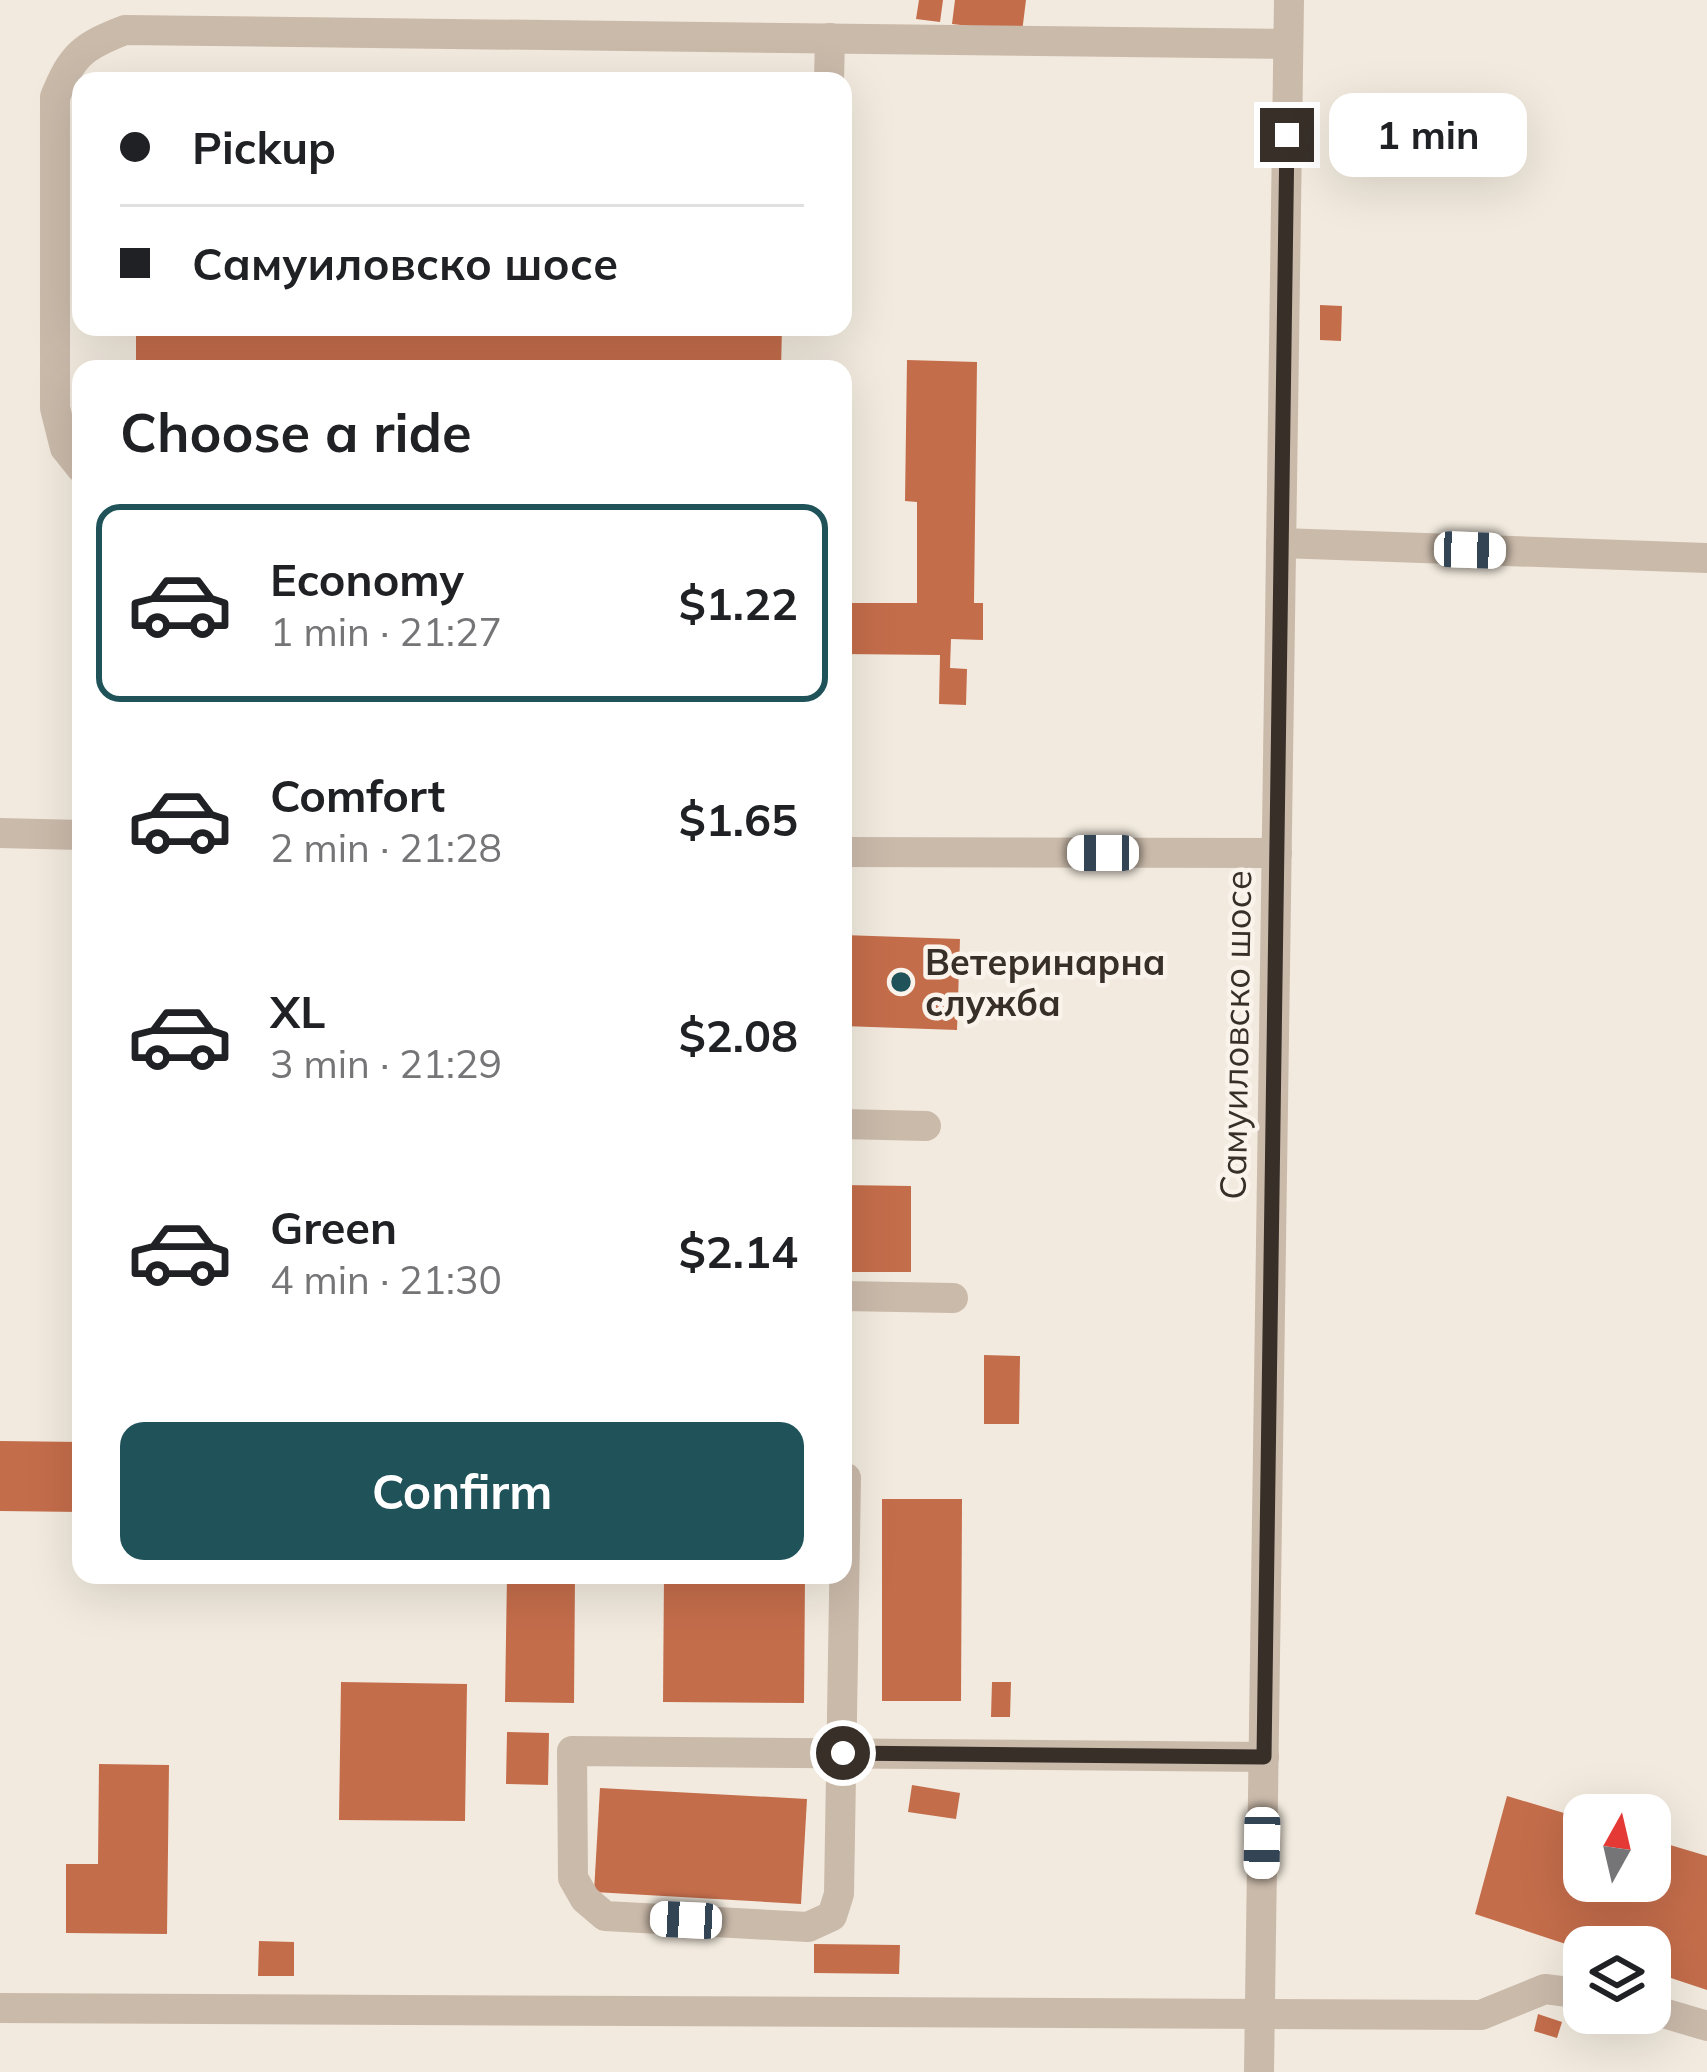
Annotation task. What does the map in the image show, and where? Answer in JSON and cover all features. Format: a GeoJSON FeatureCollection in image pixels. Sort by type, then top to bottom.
{"type":"FeatureCollection","features":[{"type":"Feature","properties":{"kind":"street","name":"Самуиловско шосе"},"geometry":{"type":"LineString","coordinates":[[1259,2072],[1289,0]]}},
{"type":"Feature","properties":{"kind":"street"},"geometry":{"type":"LineString","coordinates":[[72,457],[64,448],[55,408],[55,97],[69,62],[92,43],[125,30],[1288,44]]}},
{"type":"Feature","properties":{"kind":"street"},"geometry":{"type":"LineString","coordinates":[[829,72],[830,38]]}},
{"type":"Feature","properties":{"kind":"street"},"geometry":{"type":"LineString","coordinates":[[1281,543],[1707,558]]}},
{"type":"Feature","properties":{"kind":"street"},"geometry":{"type":"LineString","coordinates":[[0,833],[72,836]]}},
{"type":"Feature","properties":{"kind":"street"},"geometry":{"type":"LineString","coordinates":[[852,852],[1277,853]]}},
{"type":"Feature","properties":{"kind":"street"},"geometry":{"type":"LineString","coordinates":[[852,1124],[926,1126]]}},
{"type":"Feature","properties":{"kind":"street"},"geometry":{"type":"LineString","coordinates":[[852,1296],[953,1298]]}},
{"type":"Feature","properties":{"kind":"street"},"geometry":{"type":"LineString","coordinates":[[845,1584],[843,1753],[839,1894],[832,1916],[808,1927],[605,1916],[585,1899],[573,1878],[572,1751],[843,1753],[1264,1757]]}},
{"type":"Feature","properties":{"kind":"street"},"geometry":{"type":"LineString","coordinates":[[0,2008],[1481,2014],[1546,1989],[1563,1991]]}},
{"type":"Feature","properties":{"kind":"street"},"geometry":{"type":"LineString","coordinates":[[1671,2015],[1707,2026]]}},
{"type":"Feature","properties":{"kind":"building"},"geometry":{"type":"Polygon","coordinates":[[[919,0],[943,0],[940,22],[916,19],[919,0]]]}},
{"type":"Feature","properties":{"kind":"building"},"geometry":{"type":"Polygon","coordinates":[[[955,0],[1026,0],[1022,32],[952,24],[955,0]]]}},
{"type":"Feature","properties":{"kind":"building"},"geometry":{"type":"Polygon","coordinates":[[[1320,305],[1342,306],[1341,341],[1320,340],[1320,305]]]}},
{"type":"Feature","properties":{"kind":"building"},"geometry":{"type":"Polygon","coordinates":[[[136,336],[782,336],[781,360],[136,360],[136,336]]]}},
{"type":"Feature","properties":{"kind":"building"},"geometry":{"type":"Polygon","coordinates":[[[907,360],[977,362],[974,603],[983,603],[983,640],[951,639],[950,668],[967,669],[966,705],[939,704],[940,655],[852,654],[852,603],[917,603],[917,502],[905,501],[907,360]]]}},
{"type":"Feature","properties":{"kind":"building","name":"Ветеринарна служба"},"geometry":{"type":"Polygon","coordinates":[[[852,935],[960,939],[957,1030],[852,1026],[852,935]]]}},
{"type":"Feature","properties":{"kind":"building"},"geometry":{"type":"Polygon","coordinates":[[[852,1185],[911,1186],[911,1272],[852,1272],[852,1185]]]}},
{"type":"Feature","properties":{"kind":"building"},"geometry":{"type":"Polygon","coordinates":[[[984,1355],[1020,1356],[1019,1424],[984,1424],[984,1355]]]}},
{"type":"Feature","properties":{"kind":"building"},"geometry":{"type":"Polygon","coordinates":[[[0,1441],[72,1442],[72,1512],[0,1511],[0,1441]]]}},
{"type":"Feature","properties":{"kind":"building"},"geometry":{"type":"Polygon","coordinates":[[[882,1499],[962,1499],[961,1701],[882,1701],[882,1499]]]}},
{"type":"Feature","properties":{"kind":"building"},"geometry":{"type":"Polygon","coordinates":[[[507,1584],[575,1584],[574,1703],[505,1702],[507,1584]]]}},
{"type":"Feature","properties":{"kind":"building"},"geometry":{"type":"Polygon","coordinates":[[[664,1584],[805,1584],[804,1703],[663,1702],[664,1584]]]}},
{"type":"Feature","properties":{"kind":"building"},"geometry":{"type":"Polygon","coordinates":[[[341,1682],[467,1684],[465,1821],[339,1820],[341,1682]]]}},
{"type":"Feature","properties":{"kind":"building"},"geometry":{"type":"Polygon","coordinates":[[[992,1682],[1011,1682],[1010,1717],[991,1717],[992,1682]]]}},
{"type":"Feature","properties":{"kind":"building"},"geometry":{"type":"Polygon","coordinates":[[[507,1732],[549,1733],[548,1785],[506,1784],[507,1732]]]}},
{"type":"Feature","properties":{"kind":"building"},"geometry":{"type":"Polygon","coordinates":[[[99,1764],[169,1765],[167,1934],[66,1933],[66,1864],[98,1864],[99,1764]]]}},
{"type":"Feature","properties":{"kind":"building"},"geometry":{"type":"Polygon","coordinates":[[[912,1785],[960,1793],[956,1819],[908,1812],[912,1785]]]}},
{"type":"Feature","properties":{"kind":"building"},"geometry":{"type":"Polygon","coordinates":[[[600,1788],[807,1799],[801,1904],[594,1892],[600,1788]]]}},
{"type":"Feature","properties":{"kind":"building"},"geometry":{"type":"Polygon","coordinates":[[[1507,1796],[1563,1813],[1563,1902],[1671,1902],[1671,1845],[1707,1856],[1707,1990],[1671,1978],[1671,1926],[1563,1926],[1563,1943],[1475,1914],[1507,1796]]]}},
{"type":"Feature","properties":{"kind":"building"},"geometry":{"type":"Polygon","coordinates":[[[259,1941],[294,1942],[294,1976],[258,1976],[259,1941]]]}},
{"type":"Feature","properties":{"kind":"building"},"geometry":{"type":"Polygon","coordinates":[[[814,1944],[900,1945],[899,1974],[814,1973],[814,1944]]]}},
{"type":"Feature","properties":{"kind":"building"},"geometry":{"type":"Polygon","coordinates":[[[1538,2014],[1562,2022],[1557,2038],[1534,2031],[1538,2014]]]}},
{"type":"Feature","properties":{"kind":"place","name":"Ветеринарна служба"},"geometry":{"type":"Point","coordinates":[901,982]}},
{"type":"Feature","properties":{"kind":"route"},"geometry":{"type":"LineString","coordinates":[[843,1753],[1264,1757],[1287,135]]}}]}
